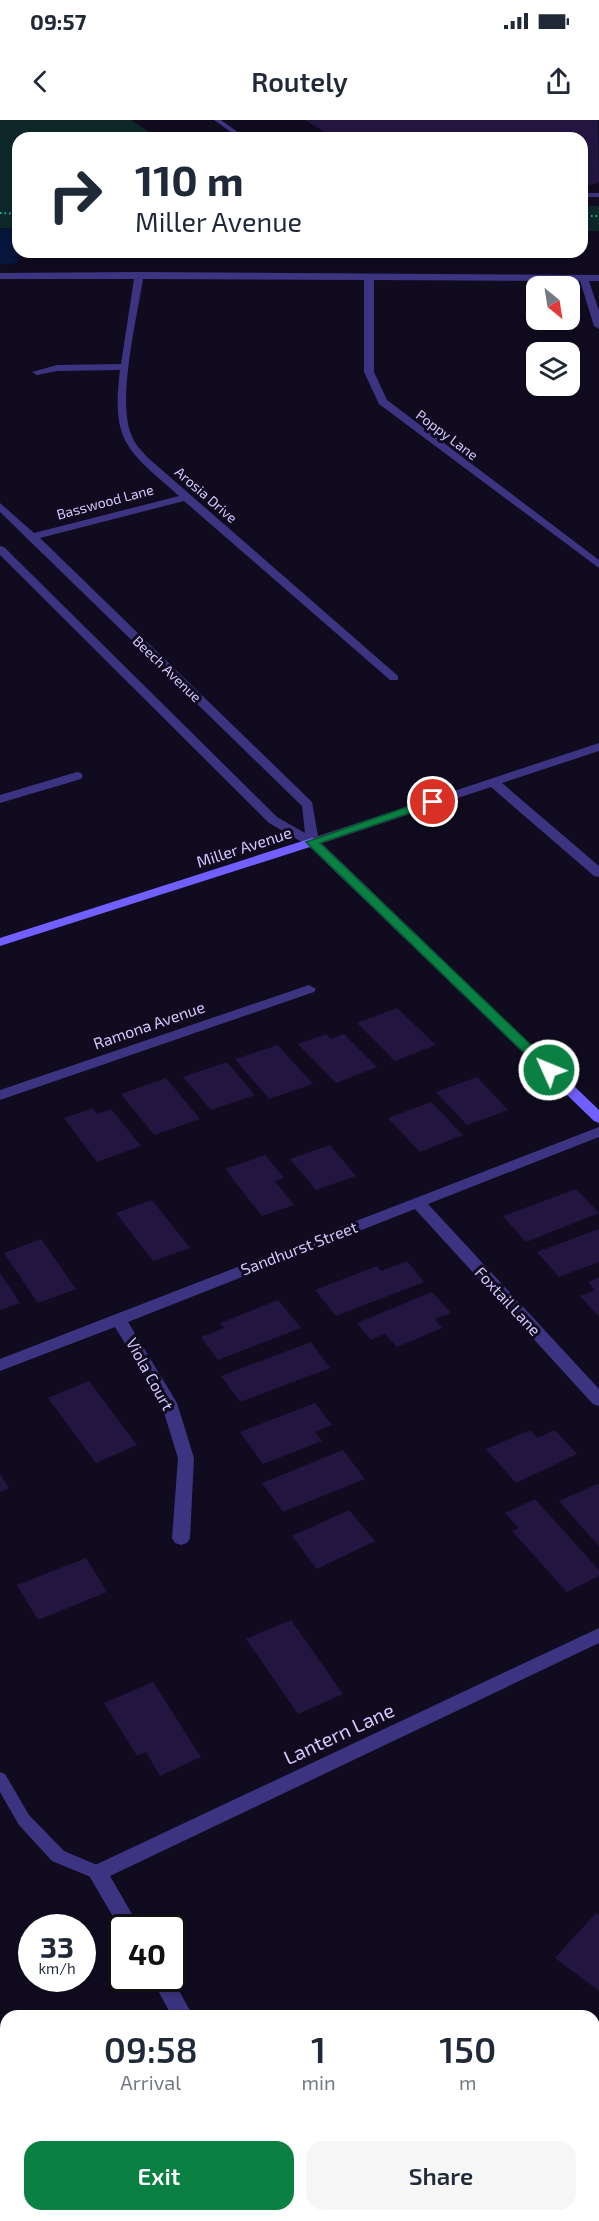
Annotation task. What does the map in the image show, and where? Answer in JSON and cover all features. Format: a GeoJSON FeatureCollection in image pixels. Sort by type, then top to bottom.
{"type":"FeatureCollection","features":[{"type":"Feature","properties":{"kind":"street","name":"Arosia Drive"},"geometry":{"type":"LineString","coordinates":[[140,275],[126,367],[122,406],[124,430],[143,459],[394,678]]}},
{"type":"Feature","properties":{"kind":"street"},"geometry":{"type":"LineString","coordinates":[[0,276],[599,278]]}},
{"type":"Feature","properties":{"kind":"street","name":"Poppy Lane"},"geometry":{"type":"LineString","coordinates":[[369,276],[369,372],[383,402],[599,565]]}},
{"type":"Feature","properties":{"kind":"street"},"geometry":{"type":"LineString","coordinates":[[584,278],[599,326]]}},
{"type":"Feature","properties":{"kind":"street"},"geometry":{"type":"LineString","coordinates":[[37,372],[57,368],[126,367]]}},
{"type":"Feature","properties":{"kind":"street","name":"Basswood Lane"},"geometry":{"type":"LineString","coordinates":[[32,537],[186,497]]}},
{"type":"Feature","properties":{"kind":"street","name":"Beech Avenue"},"geometry":{"type":"LineString","coordinates":[[0,506],[308,805],[312,842]]}},
{"type":"Feature","properties":{"kind":"street","name":"Beech Avenue"},"geometry":{"type":"LineString","coordinates":[[0,549],[273,820],[312,842],[599,1118]]}},
{"type":"Feature","properties":{"kind":"street","name":"Miller Avenue"},"geometry":{"type":"LineString","coordinates":[[0,942],[599,747]]}},
{"type":"Feature","properties":{"kind":"street"},"geometry":{"type":"LineString","coordinates":[[0,799],[77,776]]}},
{"type":"Feature","properties":{"kind":"street"},"geometry":{"type":"LineString","coordinates":[[493,782],[599,873]]}},
{"type":"Feature","properties":{"kind":"street","name":"Ramona Avenue"},"geometry":{"type":"LineString","coordinates":[[0,1095],[309,989]]}},
{"type":"Feature","properties":{"kind":"street","name":"Sandhurst Street"},"geometry":{"type":"LineString","coordinates":[[0,1365],[599,1132]]}},
{"type":"Feature","properties":{"kind":"street","name":"Foxtail Lane"},"geometry":{"type":"LineString","coordinates":[[417,1202],[599,1400]]}},
{"type":"Feature","properties":{"kind":"street","name":"Viola Court"},"geometry":{"type":"LineString","coordinates":[[118,1319],[169,1403],[186,1458],[181,1538]]}},
{"type":"Feature","properties":{"kind":"street","name":"Lantern Lane"},"geometry":{"type":"LineString","coordinates":[[98,1873],[599,1635]]}},
{"type":"Feature","properties":{"kind":"street"},"geometry":{"type":"LineString","coordinates":[[98,1873],[122,1914]]}},
{"type":"Feature","properties":{"kind":"street"},"geometry":{"type":"LineString","coordinates":[[169,1992],[180,2010]]}},
{"type":"Feature","properties":{"kind":"lane"},"geometry":{"type":"LineString","coordinates":[[217,120],[234,132]]}},
{"type":"Feature","properties":{"kind":"lane"},"geometry":{"type":"LineString","coordinates":[[0,1778],[24,1820],[58,1856],[98,1873]]}},
{"type":"Feature","properties":{"kind":"green space"},"geometry":{"type":"Polygon","coordinates":[[[0,120],[131,120],[149,132],[12,132],[12,229],[0,228],[0,120]]]}},
{"type":"Feature","properties":{"kind":"green space"},"geometry":{"type":"Polygon","coordinates":[[[588,206],[599,206],[599,231],[588,231],[588,206]]]}},
{"type":"Feature","properties":{"kind":"water"},"geometry":{"type":"Polygon","coordinates":[[[0,229],[12,229],[12,258],[18,258],[17,263],[0,265],[0,229]]]}},
{"type":"Feature","properties":{"kind":"building"},"geometry":{"type":"Polygon","coordinates":[[[305,120],[598,120],[599,183],[588,186],[588,132],[324,132],[305,120]]]}},
{"type":"Feature","properties":{"kind":"building"},"geometry":{"type":"Polygon","coordinates":[[[397,1008],[436,1045],[395,1061],[357,1023],[397,1008]]]}},
{"type":"Feature","properties":{"kind":"building"},"geometry":{"type":"Polygon","coordinates":[[[326,1034],[331,1039],[344,1034],[377,1067],[336,1083],[298,1044],[326,1034]]]}},
{"type":"Feature","properties":{"kind":"building"},"geometry":{"type":"Polygon","coordinates":[[[278,1045],[313,1084],[269,1099],[235,1059],[278,1045]]]}},
{"type":"Feature","properties":{"kind":"building"},"geometry":{"type":"Polygon","coordinates":[[[227,1062],[255,1095],[211,1110],[183,1077],[227,1062]]]}},
{"type":"Feature","properties":{"kind":"building"},"geometry":{"type":"Polygon","coordinates":[[[477,1077],[508,1110],[467,1125],[436,1092],[477,1077]]]}},
{"type":"Feature","properties":{"kind":"building"},"geometry":{"type":"Polygon","coordinates":[[[166,1078],[200,1119],[154,1135],[121,1094],[166,1078]]]}},
{"type":"Feature","properties":{"kind":"building"},"geometry":{"type":"Polygon","coordinates":[[[431,1102],[463,1135],[420,1152],[388,1118],[431,1102]]]}},
{"type":"Feature","properties":{"kind":"building"},"geometry":{"type":"Polygon","coordinates":[[[93,1108],[97,1114],[111,1109],[141,1146],[97,1162],[64,1118],[93,1108]]]}},
{"type":"Feature","properties":{"kind":"building"},"geometry":{"type":"Polygon","coordinates":[[[330,1145],[356,1176],[316,1190],[290,1159],[330,1145]]]}},
{"type":"Feature","properties":{"kind":"building"},"geometry":{"type":"Polygon","coordinates":[[[265,1155],[284,1178],[275,1181],[294,1205],[262,1216],[225,1169],[265,1155]]]}},
{"type":"Feature","properties":{"kind":"building"},"geometry":{"type":"Polygon","coordinates":[[[576,1189],[599,1213],[526,1242],[503,1216],[576,1189]]]}},
{"type":"Feature","properties":{"kind":"building"},"geometry":{"type":"Polygon","coordinates":[[[152,1200],[190,1248],[153,1261],[116,1213],[152,1200]]]}},
{"type":"Feature","properties":{"kind":"building"},"geometry":{"type":"Polygon","coordinates":[[[599,1229],[599,1262],[559,1277],[537,1252],[599,1229]]]}},
{"type":"Feature","properties":{"kind":"building"},"geometry":{"type":"Polygon","coordinates":[[[41,1239],[76,1289],[38,1303],[4,1253],[41,1239]]]}},
{"type":"Feature","properties":{"kind":"building"},"geometry":{"type":"Polygon","coordinates":[[[407,1261],[424,1282],[336,1316],[315,1290],[377,1266],[381,1271],[407,1261]]]}},
{"type":"Feature","properties":{"kind":"building"},"geometry":{"type":"Polygon","coordinates":[[[0,1273],[20,1303],[0,1310],[0,1273]]]}},
{"type":"Feature","properties":{"kind":"building"},"geometry":{"type":"Polygon","coordinates":[[[599,1277],[599,1317],[580,1296],[595,1290],[588,1282],[599,1277]]]}},
{"type":"Feature","properties":{"kind":"building"},"geometry":{"type":"Polygon","coordinates":[[[432,1292],[451,1313],[435,1319],[442,1328],[397,1347],[385,1334],[371,1340],[357,1323],[432,1292]]]}},
{"type":"Feature","properties":{"kind":"building"},"geometry":{"type":"Polygon","coordinates":[[[278,1300],[301,1328],[218,1360],[201,1337],[224,1328],[220,1323],[278,1300]]]}},
{"type":"Feature","properties":{"kind":"building"},"geometry":{"type":"Polygon","coordinates":[[[311,1342],[330,1368],[240,1402],[221,1376],[311,1342]]]}},
{"type":"Feature","properties":{"kind":"building"},"geometry":{"type":"Polygon","coordinates":[[[89,1381],[137,1445],[96,1463],[48,1398],[89,1381]]]}},
{"type":"Feature","properties":{"kind":"building"},"geometry":{"type":"Polygon","coordinates":[[[315,1403],[332,1425],[315,1432],[322,1441],[263,1464],[240,1432],[315,1403]]]}},
{"type":"Feature","properties":{"kind":"building"},"geometry":{"type":"Polygon","coordinates":[[[530,1430],[537,1438],[555,1430],[577,1454],[516,1483],[486,1449],[530,1430]]]}},
{"type":"Feature","properties":{"kind":"building"},"geometry":{"type":"Polygon","coordinates":[[[343,1450],[365,1479],[283,1512],[262,1483],[343,1450]]]}},
{"type":"Feature","properties":{"kind":"building"},"geometry":{"type":"Polygon","coordinates":[[[0,1474],[9,1488],[0,1492],[0,1474]]]}},
{"type":"Feature","properties":{"kind":"building"},"geometry":{"type":"Polygon","coordinates":[[[599,1485],[599,1546],[559,1501],[599,1485]]]}},
{"type":"Feature","properties":{"kind":"building"},"geometry":{"type":"Polygon","coordinates":[[[535,1499],[599,1570],[599,1576],[567,1592],[512,1531],[519,1528],[505,1513],[535,1499]]]}},
{"type":"Feature","properties":{"kind":"building"},"geometry":{"type":"Polygon","coordinates":[[[349,1510],[375,1541],[317,1569],[292,1536],[349,1510]]]}},
{"type":"Feature","properties":{"kind":"building"},"geometry":{"type":"Polygon","coordinates":[[[86,1558],[107,1592],[38,1620],[17,1585],[86,1558]]]}},
{"type":"Feature","properties":{"kind":"building"},"geometry":{"type":"Polygon","coordinates":[[[291,1620],[343,1694],[298,1714],[246,1639],[291,1620]]]}},
{"type":"Feature","properties":{"kind":"building"},"geometry":{"type":"Polygon","coordinates":[[[153,1682],[201,1757],[160,1776],[146,1752],[137,1756],[104,1703],[153,1682]]]}},
{"type":"Feature","properties":{"kind":"building"},"geometry":{"type":"Polygon","coordinates":[[[596,1913],[599,1915],[599,1991],[555,1958],[596,1913]]]}},
{"type":"Feature","properties":{"kind":"route"},"geometry":{"type":"LineString","coordinates":[[433,802],[312,842],[549,1070]]}}]}
